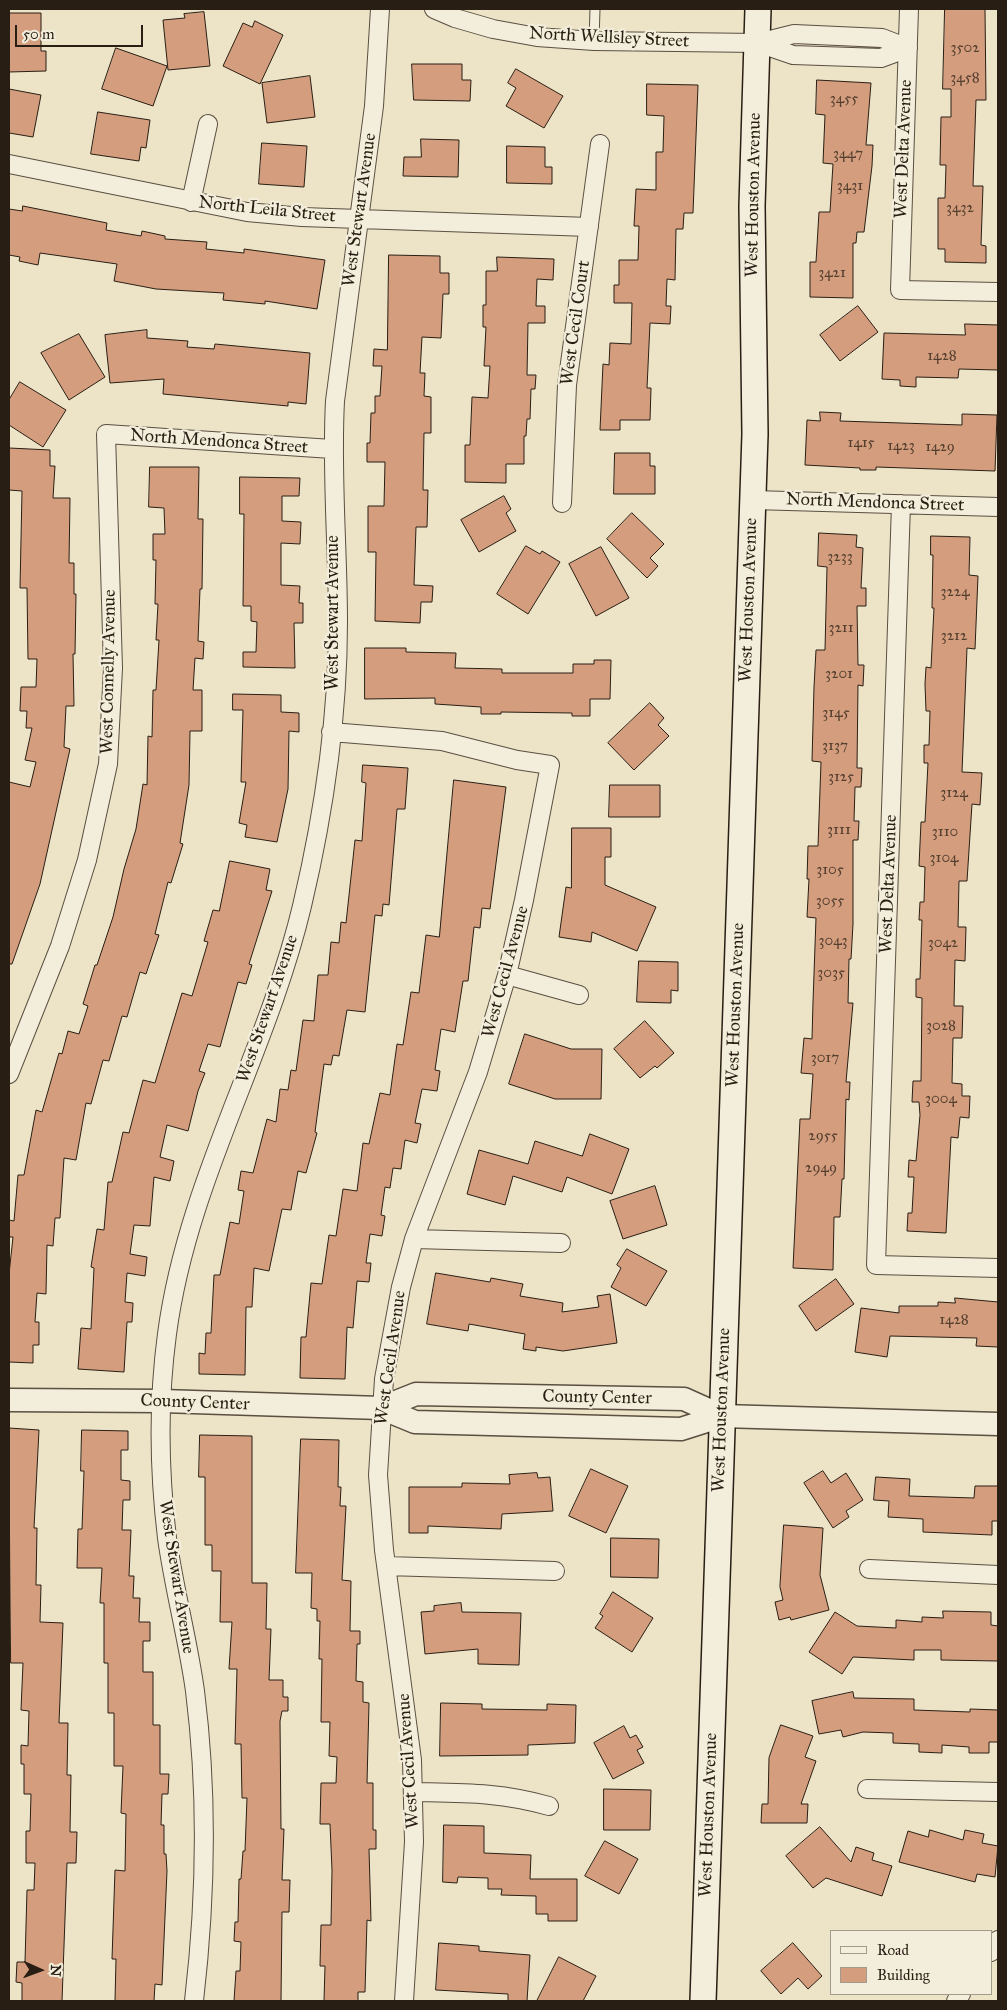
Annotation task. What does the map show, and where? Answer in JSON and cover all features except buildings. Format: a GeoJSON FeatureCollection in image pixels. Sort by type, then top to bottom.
{"type":"FeatureCollection","features":[{"type":"Feature","properties":{"kind":"main road","name":"West Houston Avenue"},"geometry":{"type":"LineString","coordinates":[[703,2001],[755,415],[752,206],[758,9]]}},
{"type":"Feature","properties":{"kind":"street","name":"West Stewart Avenue"},"geometry":{"type":"LineString","coordinates":[[194,2001],[203,1899],[204,1821],[195,1690],[175,1585],[164,1503],[162,1402],[167,1334],[179,1268],[195,1206],[216,1146],[245,1078],[284,976],[317,843],[331,732],[338,623],[332,450],[340,351],[374,106],[380,9]]}},
{"type":"Feature","properties":{"kind":"street","name":"North Wellsley Street"},"geometry":{"type":"LineString","coordinates":[[434,9],[455,18],[493,29],[537,37],[594,41],[758,43],[794,34],[882,38],[908,48]]}},
{"type":"Feature","properties":{"kind":"street","name":"West Delta Avenue"},"geometry":{"type":"LineString","coordinates":[[909,9],[900,290],[998,292]]}},
{"type":"Feature","properties":{"kind":"street"},"geometry":{"type":"LineString","coordinates":[[192,202],[208,124]]}},
{"type":"Feature","properties":{"kind":"street","name":"West Cecil Court"},"geometry":{"type":"LineString","coordinates":[[562,503],[567,385],[600,144]]}},
{"type":"Feature","properties":{"kind":"street","name":"North Leila Street"},"geometry":{"type":"LineString","coordinates":[[9,164],[247,212],[302,217],[589,227]]}},
{"type":"Feature","properties":{"kind":"street","name":"North Mendonca Street"},"geometry":{"type":"LineString","coordinates":[[106,434],[332,450]]}},
{"type":"Feature","properties":{"kind":"street","name":"West Connelly Avenue"},"geometry":{"type":"LineString","coordinates":[[9,1074],[60,946],[87,860],[108,764],[113,668],[106,434]]}},
{"type":"Feature","properties":{"kind":"street","name":"North Mendonca Street"},"geometry":{"type":"LineString","coordinates":[[752,500],[998,507]]}},
{"type":"Feature","properties":{"kind":"street","name":"West Delta Avenue"},"geometry":{"type":"LineString","coordinates":[[901,504],[876,1264],[998,1268]]}},
{"type":"Feature","properties":{"kind":"street","name":"West Cecil Avenue"},"geometry":{"type":"LineString","coordinates":[[331,732],[442,741],[516,760],[550,765],[524,900],[507,975],[478,1072],[414,1239],[390,1337],[381,1408],[378,1475],[386,1566],[406,1703],[412,1760],[414,1842],[404,2001]]}},
{"type":"Feature","properties":{"kind":"street"},"geometry":{"type":"LineString","coordinates":[[507,975],[579,995]]}},
{"type":"Feature","properties":{"kind":"street"},"geometry":{"type":"LineString","coordinates":[[414,1239],[561,1243]]}},
{"type":"Feature","properties":{"kind":"street","name":"County Center"},"geometry":{"type":"LineString","coordinates":[[381,1408],[416,1394],[684,1400],[722,1416]]}},
{"type":"Feature","properties":{"kind":"street","name":"County Center"},"geometry":{"type":"LineString","coordinates":[[9,1400],[381,1408],[415,1422],[681,1430],[722,1416],[998,1424]]}},
{"type":"Feature","properties":{"kind":"street"},"geometry":{"type":"LineString","coordinates":[[386,1566],[555,1571]]}},
{"type":"Feature","properties":{"kind":"street"},"geometry":{"type":"LineString","coordinates":[[869,1569],[998,1575]]}},
{"type":"Feature","properties":{"kind":"street"},"geometry":{"type":"LineString","coordinates":[[867,1789],[998,1792]]}},
{"type":"Feature","properties":{"kind":"street"},"geometry":{"type":"LineString","coordinates":[[413,1792],[490,1793],[549,1806]]}},
{"type":"Feature","properties":{"kind":"lane"},"geometry":{"type":"LineString","coordinates":[[594,41],[595,9]]}}]}
